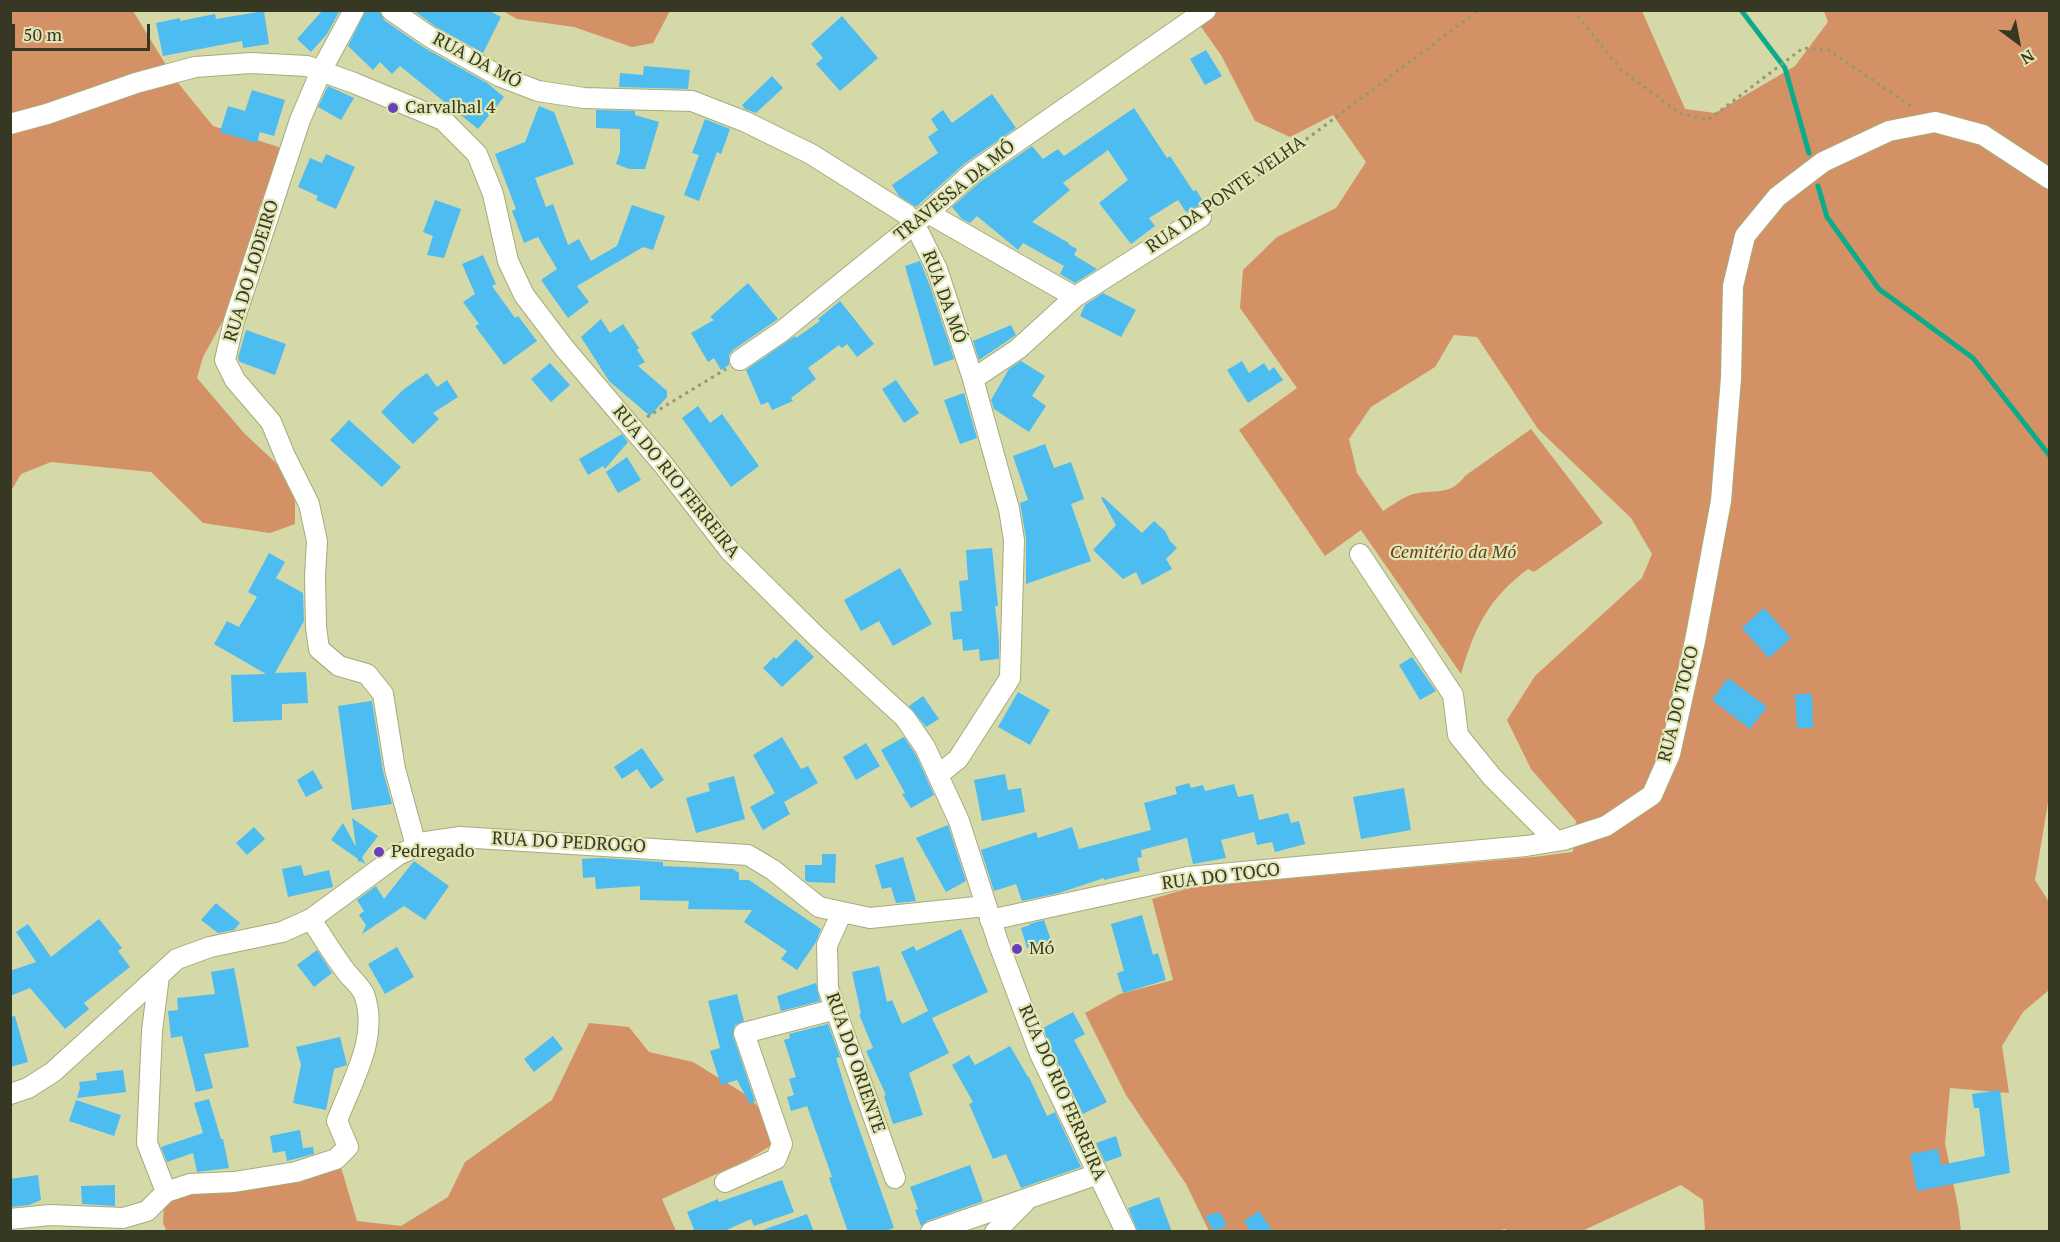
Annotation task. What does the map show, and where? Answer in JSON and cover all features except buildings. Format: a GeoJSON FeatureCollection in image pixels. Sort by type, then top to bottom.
{"type":"FeatureCollection","features":[{"type":"Feature","properties":{"kind":"street"},"geometry":{"type":"LineString","coordinates":[[321,71],[354,10]]}},
{"type":"Feature","properties":{"kind":"street","name":"RUA DA MÓ"},"geometry":{"type":"LineString","coordinates":[[391,10],[430,37],[499,76],[538,91],[584,98],[692,101],[746,122],[811,154],[906,214],[921,218],[973,379],[1010,509],[1014,540],[1010,678],[958,759],[938,775]]}},
{"type":"Feature","properties":{"kind":"street","name":"TRAVESSA DA MÓ"},"geometry":{"type":"LineString","coordinates":[[740,360],[781,332],[921,218],[972,173],[1206,10]]}},
{"type":"Feature","properties":{"kind":"street","name":"RUA DO RIO FERREIRA"},"geometry":{"type":"LineString","coordinates":[[10,124],[47,114],[136,83],[195,67],[251,63],[307,66],[443,120],[477,154],[493,194],[508,261],[524,295],[565,349],[662,463],[730,551],[816,636],[905,718],[926,747],[959,821],[988,913],[1040,1054],[1126,1232]]}},
{"type":"Feature","properties":{"kind":"street","name":"RUA DO LODEIRO"},"geometry":{"type":"LineString","coordinates":[[321,71],[300,120],[267,219],[234,321],[225,360],[235,380],[271,422],[309,504],[317,541],[316,627],[319,649],[339,666],[368,674],[383,694],[394,769],[416,846]]}},
{"type":"Feature","properties":{"kind":"street"},"geometry":{"type":"LineString","coordinates":[[1935,122],[1983,135],[2049,179]]}},
{"type":"Feature","properties":{"kind":"street","name":"RUA DO TOCO"},"geometry":{"type":"LineString","coordinates":[[988,913],[1188,877],[1526,846],[1557,841],[1606,826],[1652,795],[1670,754],[1695,642],[1721,501],[1731,378],[1733,286],[1745,236],[1778,197],[1823,162],[1889,131],[1935,122]]}},
{"type":"Feature","properties":{"kind":"street","name":"RUA DA PONTE VELHA"},"geometry":{"type":"LineString","coordinates":[[973,379],[1018,348],[1075,297],[1202,217]]}},
{"type":"Feature","properties":{"kind":"street"},"geometry":{"type":"LineString","coordinates":[[921,218],[1075,297]]}},
{"type":"Feature","properties":{"kind":"street"},"geometry":{"type":"LineString","coordinates":[[1360,554],[1453,695],[1458,735],[1492,777],[1557,841]]}},
{"type":"Feature","properties":{"kind":"street","name":"RUA DO PEDROGO"},"geometry":{"type":"LineString","coordinates":[[10,1094],[28,1088],[53,1072],[177,959],[210,947],[282,932],[311,920],[398,855],[426,842],[460,837],[748,855],[773,870],[819,907],[870,918],[988,913]]}},
{"type":"Feature","properties":{"kind":"street","name":"RUA DO ORIENTE"},"geometry":{"type":"LineString","coordinates":[[842,912],[827,945],[828,988],[895,1178]]}},
{"type":"Feature","properties":{"kind":"street"},"geometry":{"type":"LineString","coordinates":[[10,1219],[50,1215],[123,1218],[147,1211],[166,1192],[190,1184],[234,1182],[296,1172],[336,1159],[348,1147],[337,1121],[363,1062],[369,1019],[364,993],[342,966],[311,920]]}},
{"type":"Feature","properties":{"kind":"street"},"geometry":{"type":"LineString","coordinates":[[159,976],[152,1031],[147,1143],[166,1192]]}},
{"type":"Feature","properties":{"kind":"street"},"geometry":{"type":"LineString","coordinates":[[725,1182],[776,1159],[782,1144],[744,1033],[836,1010]]}},
{"type":"Feature","properties":{"kind":"street"},"geometry":{"type":"LineString","coordinates":[[931,1232],[957,1228],[1029,1198],[1098,1174]]}},
{"type":"Feature","properties":{"kind":"street"},"geometry":{"type":"LineString","coordinates":[[995,1232],[1029,1198]]}},
{"type":"Feature","properties":{"kind":"path","name":"RUA DA PONTE VELHA"},"geometry":{"type":"LineString","coordinates":[[1202,217],[1479,10]]}},
{"type":"Feature","properties":{"kind":"path"},"geometry":{"type":"LineString","coordinates":[[1573,10],[1621,70],[1681,114],[1708,120],[1803,48],[1828,50],[1935,122]]}},
{"type":"Feature","properties":{"kind":"path"},"geometry":{"type":"LineString","coordinates":[[631,426],[740,360]]}},
{"type":"Feature","properties":{"kind":"green space","name":"Cemitério da Mó"},"geometry":{"type":"Polygon","coordinates":[[[1218,10],[1642,11],[1685,109],[1715,113],[1795,66],[1828,22],[1824,11],[2049,11],[2050,791],[2035,880],[2049,902],[2049,990],[2023,1012],[2002,1046],[2009,1093],[1950,1088],[1945,1143],[1961,1231],[1705,1231],[1703,1200],[1681,1185],[1582,1231],[1509,1232],[1505,1229],[1491,1232],[1209,1231],[1186,1184],[1126,1095],[1085,1013],[1120,994],[1173,980],[1152,899],[1193,887],[1573,852],[1576,821],[1531,769],[1507,720],[1535,676],[1642,578],[1652,554],[1631,518],[1538,429],[1477,337],[1454,335],[1435,367],[1371,407],[1349,439],[1357,473],[1383,511],[1408,496],[1452,488],[1465,476],[1531,429],[1603,523],[1534,572],[1528,569],[1503,591],[1478,628],[1461,674],[1361,530],[1325,556],[1239,430],[1297,388],[1240,308],[1243,270],[1277,237],[1336,208],[1366,162],[1333,115],[1290,137],[1255,121],[1221,55],[1197,21],[1218,10]]]}},
{"type":"Feature","properties":{"kind":"green space"},"geometry":{"type":"Polygon","coordinates":[[[11,11],[133,11],[174,78],[213,126],[285,149],[259,208],[247,258],[225,317],[203,357],[197,378],[244,433],[277,464],[295,500],[295,524],[270,533],[203,523],[151,472],[51,462],[21,474],[11,491],[11,11]]]}},
{"type":"Feature","properties":{"kind":"green space"},"geometry":{"type":"Polygon","coordinates":[[[503,11],[670,11],[653,43],[632,47],[574,27],[517,19],[503,11]]]}},
{"type":"Feature","properties":{"kind":"green space"},"geometry":{"type":"Polygon","coordinates":[[[589,1023],[629,1027],[649,1052],[693,1062],[748,1096],[772,1122],[772,1145],[749,1159],[662,1199],[676,1231],[167,1232],[163,1223],[164,1207],[181,1194],[340,1164],[357,1221],[401,1226],[448,1197],[465,1162],[552,1100],[589,1023]]]}},
{"type":"Feature","properties":{"kind":"waterway"},"geometry":{"type":"LineString","coordinates":[[1741,10],[1785,68],[1809,153]]}},
{"type":"Feature","properties":{"kind":"waterway"},"geometry":{"type":"LineString","coordinates":[[1818,186],[1827,217],[1879,289],[1973,358],[2050,456]]}},
{"type":"Feature","properties":{"kind":"place","name":"Carvalhal 4"},"geometry":{"type":"Point","coordinates":[393,108]}},
{"type":"Feature","properties":{"kind":"place","name":"Pedregado"},"geometry":{"type":"Point","coordinates":[379,852]}},
{"type":"Feature","properties":{"kind":"place","name":"Mó"},"geometry":{"type":"Point","coordinates":[1017,949]}}]}
